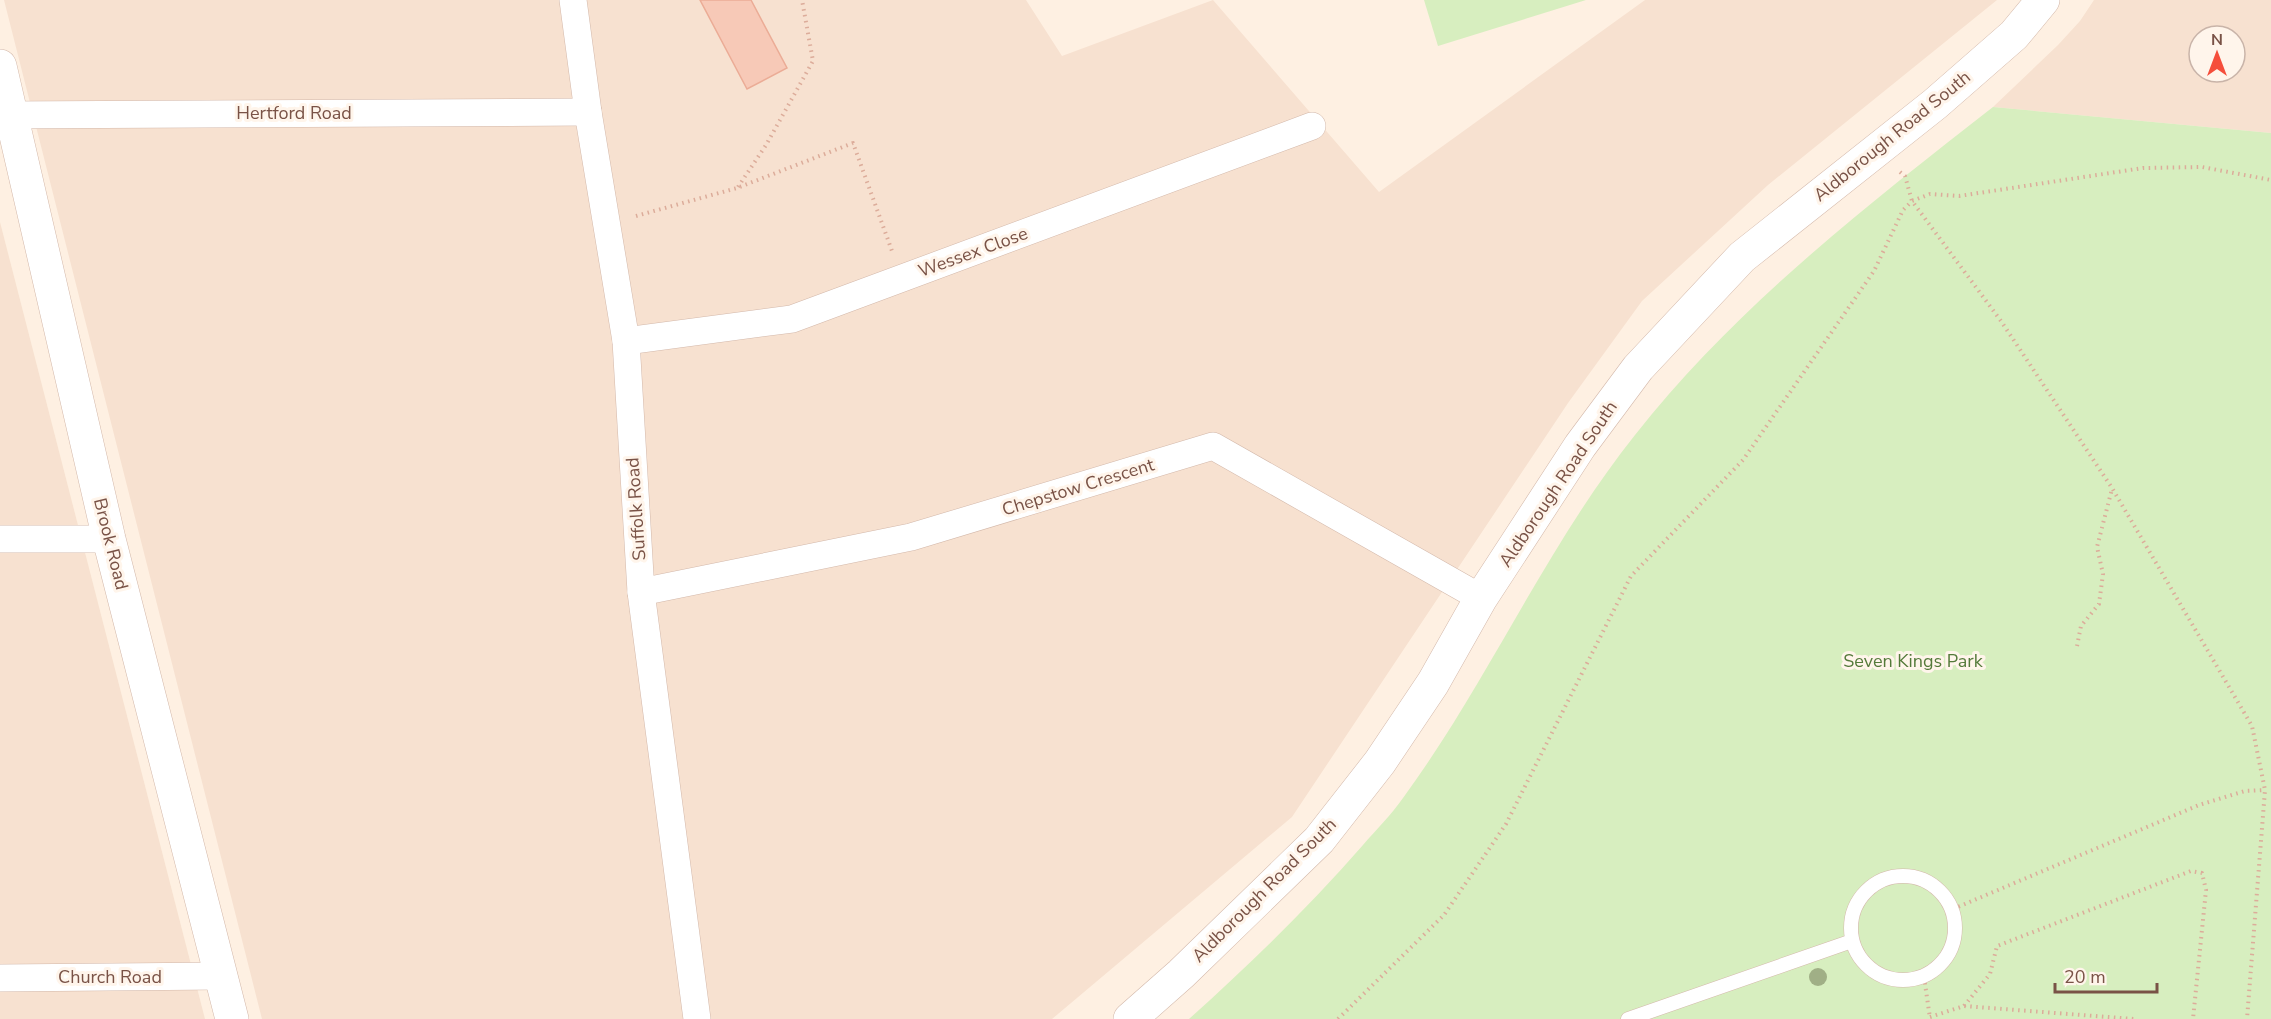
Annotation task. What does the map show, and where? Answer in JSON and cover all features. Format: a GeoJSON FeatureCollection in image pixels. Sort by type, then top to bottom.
{"type":"FeatureCollection","features":[{"type":"Feature","properties":{"kind":"street","name":"Suffolk Road"},"geometry":{"type":"LineString","coordinates":[[573,0],[588,112],[626,341],[641,592],[697,1019]]}},
{"type":"Feature","properties":{"kind":"street","name":"Aldborough Road South"},"geometry":{"type":"LineString","coordinates":[[1130,1019],[1181,974],[1319,840],[1380,762],[1433,683],[1481,598],[1580,446],[1638,368],[1742,257],[1935,104],[2014,35],[2043,0]]}},
{"type":"Feature","properties":{"kind":"street","name":"Brook Road"},"geometry":{"type":"LineString","coordinates":[[0,66],[6,114],[109,539],[232,1019]]}},
{"type":"Feature","properties":{"kind":"street","name":"Hertford Road"},"geometry":{"type":"LineString","coordinates":[[6,114],[588,112]]}},
{"type":"Feature","properties":{"kind":"street","name":"Wessex Close"},"geometry":{"type":"LineString","coordinates":[[626,341],[792,319],[1312,126]]}},
{"type":"Feature","properties":{"kind":"street","name":"Chepstow Crescent"},"geometry":{"type":"LineString","coordinates":[[641,592],[911,537],[1213,446],[1481,598]]}},
{"type":"Feature","properties":{"kind":"street"},"geometry":{"type":"LineString","coordinates":[[0,539],[109,539]]}},
{"type":"Feature","properties":{"kind":"street","name":"Church Road"},"geometry":{"type":"LineString","coordinates":[[0,978],[221,976]]}},
{"type":"Feature","properties":{"kind":"lane"},"geometry":{"type":"LineString","coordinates":[[1900,875],[1918,877],[1938,887],[1953,909],[1956,925],[1954,943],[1941,965],[1924,976],[1900,981],[1882,976],[1863,962],[1852,942],[1850,925],[1854,907],[1865,891],[1883,879],[1900,875]]}},
{"type":"Feature","properties":{"kind":"lane"},"geometry":{"type":"LineString","coordinates":[[1628,1019],[1852,942]]}},
{"type":"Feature","properties":{"kind":"path"},"geometry":{"type":"LineString","coordinates":[[737,188],[766,145],[813,62],[802,0]]}},
{"type":"Feature","properties":{"kind":"path"},"geometry":{"type":"LineString","coordinates":[[606,224],[737,188],[853,143],[902,278]]}},
{"type":"Feature","properties":{"kind":"path"},"geometry":{"type":"LineString","coordinates":[[1338,1019],[1444,915],[1506,824],[1631,576],[1743,460],[1874,271],[1903,210],[1912,201],[1930,194],[1959,196],[2143,168],[2202,167],[2271,180]]}},
{"type":"Feature","properties":{"kind":"path"},"geometry":{"type":"LineString","coordinates":[[1912,201],[2001,321],[2112,488],[2252,726],[2265,790],[2247,1019]]}},
{"type":"Feature","properties":{"kind":"path"},"geometry":{"type":"LineString","coordinates":[[2076,646],[2081,626],[2099,604],[2103,574],[2097,547],[2112,488]]}},
{"type":"Feature","properties":{"kind":"path"},"geometry":{"type":"LineString","coordinates":[[1953,909],[2199,805],[2245,791],[2265,790]]}},
{"type":"Feature","properties":{"kind":"path"},"geometry":{"type":"LineString","coordinates":[[1964,1006],[1990,974],[1997,946],[2191,871],[2202,873],[2206,890],[2193,1019]]}},
{"type":"Feature","properties":{"kind":"path"},"geometry":{"type":"LineString","coordinates":[[1924,976],[1930,1018],[1964,1006],[2134,1019]]}},
{"type":"Feature","properties":{"kind":"shaded area"},"geometry":{"type":"Polygon","coordinates":[[[4,0],[1026,0],[1062,56],[1213,0],[1379,192],[1645,0],[1997,0],[1768,185],[1642,301],[1568,403],[1292,817],[1052,1019],[262,1019],[4,0]]]}},
{"type":"Feature","properties":{"kind":"shaded area"},"geometry":{"type":"Polygon","coordinates":[[[2094,0],[2271,0],[2271,133],[1993,107],[2080,21],[2094,0]]]}},
{"type":"Feature","properties":{"kind":"shaded area"},"geometry":{"type":"Polygon","coordinates":[[[0,222],[205,1019],[0,1019],[0,222]]]}},
{"type":"Feature","properties":{"kind":"green space"},"geometry":{"type":"Polygon","coordinates":[[[1424,0],[1586,0],[1438,46],[1424,0]]]}},
{"type":"Feature","properties":{"kind":"green space","name":"Seven Kings Park"},"geometry":{"type":"Polygon","coordinates":[[[1993,107],[2271,133],[2271,1019],[1189,1019],[1300,913],[1343,868],[1398,804],[1434,754],[1573,523],[1635,435],[1674,388],[1716,343],[1804,260],[1897,182],[1993,107]]]}},
{"type":"Feature","properties":{"kind":"building"},"geometry":{"type":"Polygon","coordinates":[[[700,0],[751,0],[787,68],[747,89],[700,0]]]}}]}
